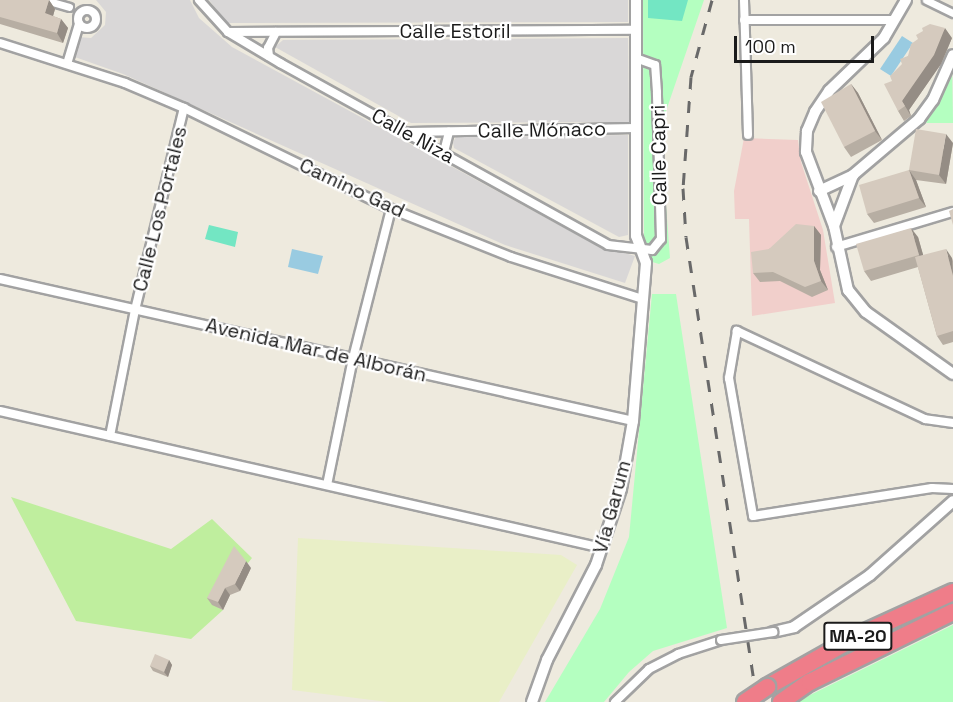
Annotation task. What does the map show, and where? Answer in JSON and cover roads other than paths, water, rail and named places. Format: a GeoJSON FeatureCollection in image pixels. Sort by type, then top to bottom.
{"type":"FeatureCollection","features":[{"type":"Feature","properties":{"kind":"highway"},"geometry":{"type":"LineString","coordinates":[[861,634],[953,579]]}},
{"type":"Feature","properties":{"kind":"highway","name":"MA-20"},"geometry":{"type":"LineString","coordinates":[[744,702],[861,634],[953,592]]}},
{"type":"Feature","properties":{"kind":"highway","name":"MA-20"},"geometry":{"type":"LineString","coordinates":[[781,702],[810,682],[953,612]]}},
{"type":"Feature","properties":{"kind":"street"},"geometry":{"type":"LineString","coordinates":[[45,0],[69,7]]}},
{"type":"Feature","properties":{"kind":"street"},"geometry":{"type":"LineString","coordinates":[[83,0],[84,10]]}},
{"type":"Feature","properties":{"kind":"street","name":"Calle Niza"},"geometry":{"type":"LineString","coordinates":[[199,0],[228,32],[269,56],[608,245],[640,247]]}},
{"type":"Feature","properties":{"kind":"street","name":"Calle Capri"},"geometry":{"type":"LineString","coordinates":[[636,0],[636,236],[646,263],[643,298]]}},
{"type":"Feature","properties":{"kind":"street"},"geometry":{"type":"LineString","coordinates":[[744,0],[748,135]]}},
{"type":"Feature","properties":{"kind":"street"},"geometry":{"type":"LineString","coordinates":[[906,0],[885,38],[829,92],[814,112],[807,131],[806,152],[834,226],[836,247],[848,290],[866,312],[953,374]]}},
{"type":"Feature","properties":{"kind":"street"},"geometry":{"type":"LineString","coordinates":[[926,0],[953,13]]}},
{"type":"Feature","properties":{"kind":"street"},"geometry":{"type":"LineString","coordinates":[[67,64],[79,24],[78,16],[84,10]]}},
{"type":"Feature","properties":{"kind":"street"},"geometry":{"type":"LineString","coordinates":[[79,24],[88,28],[95,22],[93,12],[84,10]]}},
{"type":"Feature","properties":{"kind":"street"},"geometry":{"type":"LineString","coordinates":[[744,20],[894,20]]}},
{"type":"Feature","properties":{"kind":"street","name":"Calle Estoril"},"geometry":{"type":"LineString","coordinates":[[228,32],[635,30]]}},
{"type":"Feature","properties":{"kind":"street"},"geometry":{"type":"LineString","coordinates":[[269,56],[268,48],[276,32]]}},
{"type":"Feature","properties":{"kind":"street","name":"Camino Gad"},"geometry":{"type":"LineString","coordinates":[[0,43],[67,64],[184,108],[391,209],[511,256],[643,298]]}},
{"type":"Feature","properties":{"kind":"street"},"geometry":{"type":"LineString","coordinates":[[819,191],[853,175],[925,112],[953,55]]}},
{"type":"Feature","properties":{"kind":"street","name":"Calle Capri"},"geometry":{"type":"LineString","coordinates":[[636,58],[655,65],[661,239],[652,250],[640,247]]}},
{"type":"Feature","properties":{"kind":"street","name":"Calle Los Portales"},"geometry":{"type":"LineString","coordinates":[[110,436],[135,310],[184,108]]}},
{"type":"Feature","properties":{"kind":"street","name":"Calle Mónaco"},"geometry":{"type":"LineString","coordinates":[[407,132],[636,128]]}},
{"type":"Feature","properties":{"kind":"street","name":"Calle Mónaco"},"geometry":{"type":"LineString","coordinates":[[444,152],[449,132]]}},
{"type":"Feature","properties":{"kind":"street"},"geometry":{"type":"LineString","coordinates":[[834,226],[853,175]]}},
{"type":"Feature","properties":{"kind":"street"},"geometry":{"type":"LineString","coordinates":[[327,485],[353,358],[391,209]]}},
{"type":"Feature","properties":{"kind":"street"},"geometry":{"type":"LineString","coordinates":[[836,247],[953,212]]}},
{"type":"Feature","properties":{"kind":"street","name":"Avenida Mar de Alborán"},"geometry":{"type":"LineString","coordinates":[[0,279],[633,421]]}},
{"type":"Feature","properties":{"kind":"street","name":"Vía Garum"},"geometry":{"type":"LineString","coordinates":[[532,702],[548,660],[602,548],[621,489],[633,421],[643,298]]}},
{"type":"Feature","properties":{"kind":"street"},"geometry":{"type":"LineString","coordinates":[[953,423],[925,419],[737,331],[729,378],[753,516],[932,488],[953,489]]}},
{"type":"Feature","properties":{"kind":"street"},"geometry":{"type":"LineString","coordinates":[[0,411],[602,548]]}},
{"type":"Feature","properties":{"kind":"street"},"geometry":{"type":"LineString","coordinates":[[615,702],[650,669],[678,654],[721,640],[794,627],[870,575],[953,501]]}},
{"type":"Feature","properties":{"kind":"water"},"geometry":{"type":"Polygon","coordinates":[[[902,36],[913,43],[891,76],[880,69],[902,36]]]}},
{"type":"Feature","properties":{"kind":"water"},"geometry":{"type":"Polygon","coordinates":[[[292,249],[323,256],[318,274],[288,267],[292,249]]]}},
{"type":"Feature","properties":{"kind":"railway"},"geometry":{"type":"LineString","coordinates":[[712,0],[691,77],[683,188],[686,237],[757,702]]}}]}
